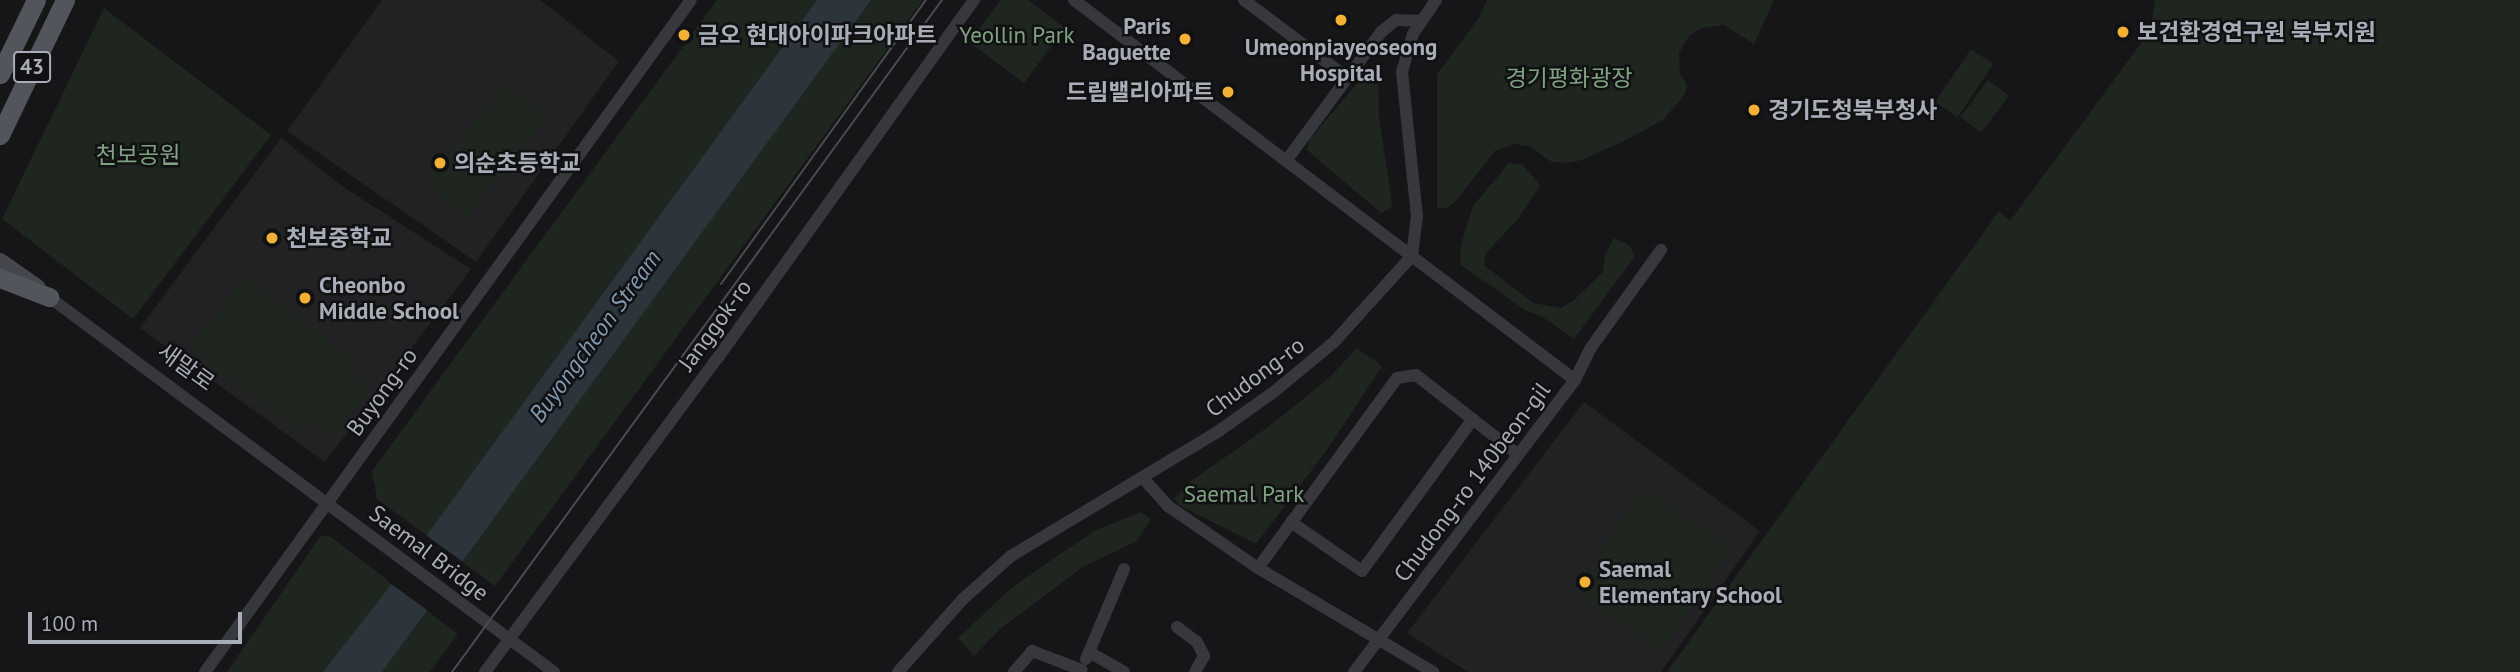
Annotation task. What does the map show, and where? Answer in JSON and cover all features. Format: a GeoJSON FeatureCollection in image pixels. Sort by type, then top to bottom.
{"type":"FeatureCollection","features":[{"type":"Feature","properties":{"kind":"main road","name":"43"},"geometry":{"type":"LineString","coordinates":[[0,74],[36,0]]}},
{"type":"Feature","properties":{"kind":"main road","name":"43"},"geometry":{"type":"LineString","coordinates":[[0,135],[65,0]]}},
{"type":"Feature","properties":{"kind":"main road"},"geometry":{"type":"LineString","coordinates":[[0,278],[49,297]]}},
{"type":"Feature","properties":{"kind":"street","name":"Buyong-ro"},"geometry":{"type":"LineString","coordinates":[[205,672],[691,0]]}},
{"type":"Feature","properties":{"kind":"street","name":"Janggok-ro"},"geometry":{"type":"LineString","coordinates":[[485,672],[974,0]]}},
{"type":"Feature","properties":{"kind":"street","name":"Chudong-ro 140beon-gil"},"geometry":{"type":"LineString","coordinates":[[1074,0],[1575,380],[1517,454],[1381,640],[1372,646],[1354,672]]}},
{"type":"Feature","properties":{"kind":"street"},"geometry":{"type":"LineString","coordinates":[[1244,0],[1346,78]]}},
{"type":"Feature","properties":{"kind":"street"},"geometry":{"type":"LineString","coordinates":[[1412,256],[1417,217],[1402,72],[1405,55],[1436,0]]}},
{"type":"Feature","properties":{"kind":"street"},"geometry":{"type":"LineString","coordinates":[[1286,161],[1381,32],[1395,20],[1422,21]]}},
{"type":"Feature","properties":{"kind":"street"},"geometry":{"type":"LineString","coordinates":[[1575,380],[1590,349],[1661,250]]}},
{"type":"Feature","properties":{"kind":"street","name":"Chudong-ro"},"geometry":{"type":"LineString","coordinates":[[898,672],[963,599],[1012,556],[1216,433],[1275,391],[1334,342],[1412,256]]}},
{"type":"Feature","properties":{"kind":"street","name":"새말로"},"geometry":{"type":"LineString","coordinates":[[0,262],[341,513]]}},
{"type":"Feature","properties":{"kind":"street"},"geometry":{"type":"LineString","coordinates":[[1258,568],[1397,378],[1416,376],[1517,454]]}},
{"type":"Feature","properties":{"kind":"street"},"geometry":{"type":"LineString","coordinates":[[1291,522],[1362,571],[1474,419]]}},
{"type":"Feature","properties":{"kind":"street"},"geometry":{"type":"LineString","coordinates":[[1142,477],[1168,506],[1258,568],[1433,672]]}},
{"type":"Feature","properties":{"kind":"street","name":"Saemal Bridge"},"geometry":{"type":"LineString","coordinates":[[341,513],[554,672]]}},
{"type":"Feature","properties":{"kind":"street"},"geometry":{"type":"LineString","coordinates":[[1014,672],[1032,651],[1081,671],[1124,569]]}},
{"type":"Feature","properties":{"kind":"street"},"geometry":{"type":"LineString","coordinates":[[1177,627],[1197,642],[1204,656],[1195,672]]}},
{"type":"Feature","properties":{"kind":"street"},"geometry":{"type":"LineString","coordinates":[[1089,652],[1124,672]]}},
{"type":"Feature","properties":{"kind":"shaded area","name":"의순초등학교"},"geometry":{"type":"Polygon","coordinates":[[[382,0],[540,0],[619,61],[476,262],[287,131],[382,0]]]}},
{"type":"Feature","properties":{"kind":"shaded area","name":"Cheonbo Middle School"},"geometry":{"type":"Polygon","coordinates":[[[281,138],[345,188],[471,269],[325,462],[140,328],[281,138]]]}},
{"type":"Feature","properties":{"kind":"shaded area","name":"Saemal Elementary School"},"geometry":{"type":"Polygon","coordinates":[[[1584,402],[1760,531],[1661,672],[1468,672],[1407,633],[1584,402]]]}},
{"type":"Feature","properties":{"kind":"green space"},"geometry":{"type":"Polygon","coordinates":[[[717,0],[923,0],[495,586],[377,499],[372,471],[717,0]]]}},
{"type":"Feature","properties":{"kind":"green space","name":"Yeollin Park"},"geometry":{"type":"Polygon","coordinates":[[[1001,0],[1028,0],[1065,28],[1024,83],[969,42],[1001,0]]]}},
{"type":"Feature","properties":{"kind":"green space","name":"경기평화광장"},"geometry":{"type":"Polygon","coordinates":[[[1487,0],[1774,0],[1754,44],[1724,25],[1702,28],[1689,36],[1679,53],[1680,74],[1687,85],[1685,94],[1663,120],[1582,160],[1566,163],[1552,162],[1529,146],[1513,144],[1495,151],[1455,202],[1447,208],[1437,208],[1437,74],[1478,19],[1487,0]]]}},
{"type":"Feature","properties":{"kind":"green space"},"geometry":{"type":"Polygon","coordinates":[[[2155,0],[2520,0],[2520,672],[1667,672],[1999,211],[2010,221],[2150,31],[2155,0]]]}},
{"type":"Feature","properties":{"kind":"green space","name":"천보공원"},"geometry":{"type":"Polygon","coordinates":[[[104,8],[271,135],[133,319],[2,219],[104,8]]]}},
{"type":"Feature","properties":{"kind":"green space"},"geometry":{"type":"Polygon","coordinates":[[[1971,49],[1993,64],[1958,117],[1935,102],[1971,49]]]}},
{"type":"Feature","properties":{"kind":"green space"},"geometry":{"type":"Polygon","coordinates":[[[1371,67],[1378,69],[1379,116],[1392,207],[1381,213],[1307,150],[1309,140],[1371,67]]]}},
{"type":"Feature","properties":{"kind":"green space"},"geometry":{"type":"Polygon","coordinates":[[[1988,80],[2009,96],[1981,132],[1960,117],[1988,80]]]}},
{"type":"Feature","properties":{"kind":"green space"},"geometry":{"type":"Polygon","coordinates":[[[505,84],[547,118],[466,217],[424,183],[505,84]]]}},
{"type":"Feature","properties":{"kind":"green space"},"geometry":{"type":"Polygon","coordinates":[[[1509,163],[1522,164],[1540,185],[1518,219],[1486,253],[1484,265],[1533,303],[1561,308],[1574,300],[1603,272],[1605,254],[1614,238],[1629,245],[1635,256],[1574,339],[1541,316],[1525,310],[1461,265],[1460,248],[1473,206],[1509,163]]]}},
{"type":"Feature","properties":{"kind":"green space"},"geometry":{"type":"Polygon","coordinates":[[[242,277],[352,358],[345,368],[370,387],[334,436],[311,419],[301,431],[189,350],[242,277]]]}},
{"type":"Feature","properties":{"kind":"green space","name":"Saemal Park"},"geometry":{"type":"Polygon","coordinates":[[[1357,348],[1382,366],[1329,447],[1256,544],[1181,506],[1174,499],[1191,481],[1268,427],[1329,378],[1357,348]]]}},
{"type":"Feature","properties":{"kind":"green space"},"geometry":{"type":"Polygon","coordinates":[[[1644,489],[1733,549],[1663,652],[1575,592],[1644,489]]]}},
{"type":"Feature","properties":{"kind":"green space"},"geometry":{"type":"Polygon","coordinates":[[[1141,512],[1151,519],[1137,541],[1083,567],[1000,629],[974,656],[958,638],[1009,590],[1047,563],[1096,530],[1141,512]]]}},
{"type":"Feature","properties":{"kind":"green space"},"geometry":{"type":"Polygon","coordinates":[[[321,535],[331,537],[458,634],[430,672],[227,672],[321,535]]]}},
{"type":"Feature","properties":{"kind":"water","name":"Buyongcheon Stream"},"geometry":{"type":"Polygon","coordinates":[[[817,0],[871,0],[382,672],[323,672],[384,594],[817,0]]]}},
{"type":"Feature","properties":{"kind":"pier"},"geometry":{"type":"Polygon","coordinates":[[[423,533],[465,564],[430,612],[388,582],[423,533]]]}},
{"type":"Feature","properties":{"kind":"tram line"},"geometry":{"type":"LineString","coordinates":[[721,284],[926,0]]}},
{"type":"Feature","properties":{"kind":"tram line"},"geometry":{"type":"LineString","coordinates":[[452,672],[942,0]]}},
{"type":"Feature","properties":{"kind":"place","name":"Umeonpiayeoseong Hospital"},"geometry":{"type":"Point","coordinates":[1341,20]}},
{"type":"Feature","properties":{"kind":"place","name":"보건환경연구원 북부지원"},"geometry":{"type":"Point","coordinates":[2123,32]}},
{"type":"Feature","properties":{"kind":"place","name":"금오 현대아이파크아파트"},"geometry":{"type":"Point","coordinates":[684,35]}},
{"type":"Feature","properties":{"kind":"place","name":"Paris Baguette"},"geometry":{"type":"Point","coordinates":[1185,39]}},
{"type":"Feature","properties":{"kind":"place","name":"드림밸리아파트"},"geometry":{"type":"Point","coordinates":[1228,92]}},
{"type":"Feature","properties":{"kind":"place","name":"경기도청북부청사"},"geometry":{"type":"Point","coordinates":[1754,110]}},
{"type":"Feature","properties":{"kind":"place","name":"의순초등학교"},"geometry":{"type":"Point","coordinates":[440,163]}},
{"type":"Feature","properties":{"kind":"place","name":"천보중학교"},"geometry":{"type":"Point","coordinates":[272,238]}},
{"type":"Feature","properties":{"kind":"place","name":"Cheonbo Middle School"},"geometry":{"type":"Point","coordinates":[305,298]}},
{"type":"Feature","properties":{"kind":"place","name":"Saemal Elementary School"},"geometry":{"type":"Point","coordinates":[1585,582]}}]}
